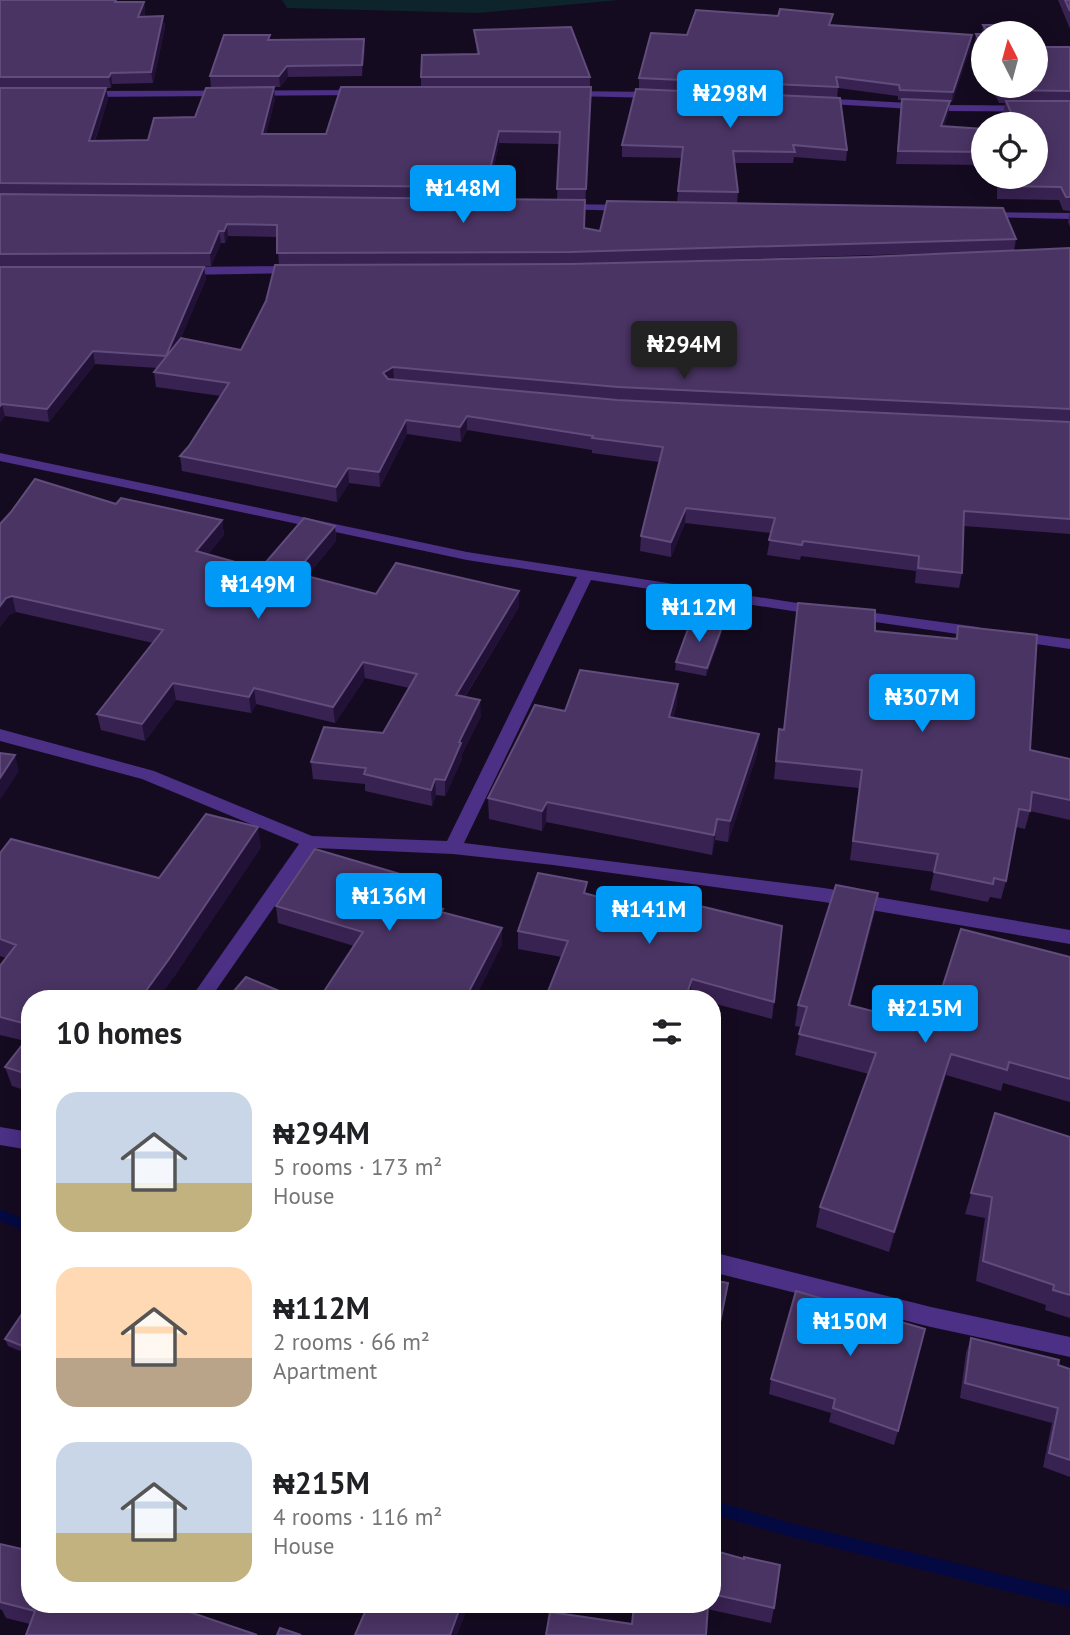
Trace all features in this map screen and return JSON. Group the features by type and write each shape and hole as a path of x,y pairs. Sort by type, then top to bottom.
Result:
{"street":[{"path":"69,94 374,93"},
{"path":"555,93 674,96"},
{"path":"805,101 945,108 1070,109"},
{"path":"545,206 643,208"},
{"path":"969,215 1070,216"},
{"path":"165,271 313,270"},
{"path":"0,457 467,556 585,576 1070,644"},
{"path":"453,848 585,576"},
{"path":"0,735 148,775 310,842 453,848 824,895 1070,937"},
{"path":"206,990 310,842"},
{"path":"0,1136 21,1140"},
{"path":"721,1264 931,1317 1070,1347"}],"shaded area":[{"path":"282,0 619,0 479,13 287,8"}],"building":[{"path":"0,0 144,2 138,17 163,16 151,72 111,73 109,77 0,77"},
{"path":"780,9 833,14 829,25 971,35 971,38 953,92 900,90 899,85 836,77 838,87 639,78 651,33 687,35 696,10 778,16"},
{"path":"571,27 590,77 421,77 422,55 479,54 474,30"},
{"path":"224,35 270,35 268,40 364,39 362,65 287,66 279,76 210,76"},
{"path":"1048,47 1070,47 1070,91 1048,91"},
{"path":"274,87 262,134 326,134 341,87 591,87 586,189 557,189 560,132 499,131 486,187 0,183 0,88 106,88 89,141 148,140 154,118 195,117 206,88"},
{"path":"636,89 840,98 847,150 793,145 795,152 733,151 738,192 678,191 683,147 622,145"},
{"path":"902,99 950,101 941,126 971,128 971,152 898,151"},
{"path":"1006,101 1070,101 1070,197 1066,197 1061,187 1048,187 1048,112 1011,112"},
{"path":"0,194 585,200 584,228 600,231 607,201 1003,208 1016,239 570,252 277,253 277,225 227,224 224,231 219,231 210,253 0,254"},
{"path":"1070,248 1070,409 618,387 393,367 383,373 388,379 617,400 1070,422 1070,519 964,511 962,573 918,568 919,556 803,541 802,545 769,540 775,518 686,508 671,542 641,536 663,447 592,438 593,436 467,416 460,427 406,420 379,472 348,468 336,487 180,456 229,383 154,372 181,338 241,350 266,301 275,265 570,264 866,257"},
{"path":"0,267 204,267 166,356 93,351 47,409 2,404 0,406"},
{"path":"35,479 116,504 121,498 222,520 196,551 260,569 304,518 335,526 295,573 376,594 396,563 519,591 456,695 480,700 459,742 461,743 445,780 435,779 431,790 364,774 366,768 311,762 324,727 383,733 417,674 363,662 333,707 254,688 249,697 173,683 142,724 97,714 163,630 12,596 6,598 0,606 0,524"},
{"path":"798,603 875,610 875,631 957,639 958,626 1037,635 1030,750 1070,759 1070,800 1032,792 1030,811 1019,809 1006,881 994,878 993,884 934,872 938,854 853,841 862,770 776,761 779,729 784,730"},
{"path":"691,621 722,627 707,668 676,662"},
{"path":"580,670 678,684 669,717 759,734 730,821 717,819 714,835 547,802 542,811 488,798 535,705 565,711"},
{"path":"0,753 15,755 0,778"},
{"path":"206,814 258,827 147,990 21,990 21,1023 0,1017 0,966 16,945 0,939 0,853 11,839 159,878"},
{"path":"315,849 403,875 397,888 443,909 441,912 502,928 470,990 325,990 363,932 276,906"},
{"path":"538,873 587,882 584,893 657,913 663,897 782,926 774,1002 692,979 688,990 549,990 568,941 518,931"},
{"path":"836,885 878,893 849,1005 930,1026 961,929 1070,957 1070,1079 1009,1062 1007,1070 951,1054 894,1232 820,1207 876,1053 799,1034 807,1007 798,1005"},
{"path":"246,977 277,990 235,990"},
{"path":"21,1047 21,1072 5,1067"},
{"path":"995,1113 1070,1137 1070,1295 1053,1290 1054,1285 983,1261 992,1197 971,1193"},
{"path":"721,1282 728,1283 721,1317"},
{"path":"796,1291 925,1329 898,1431 833,1408 835,1399 771,1379"},
{"path":"21,1315 21,1345 5,1339"},
{"path":"971,1338 1059,1360 1058,1365 1070,1369 1070,1460 1049,1453 1058,1408 965,1383"},
{"path":"0,1544 21,1549 21,1607 0,1602"},
{"path":"721,1553 780,1565 774,1608 721,1596"},
{"path":"34,1613 192,1613 257,1635 26,1635"},
{"path":"365,1613 458,1613 450,1635 355,1635"},
{"path":"550,1613 632,1624 633,1613 707,1613 706,1635 546,1635"},
{"path":"280,1628 301,1635 277,1635"}],"waterway":[{"path":"0,1215 21,1224"},
{"path":"721,1510 791,1530 1070,1599"}]}
